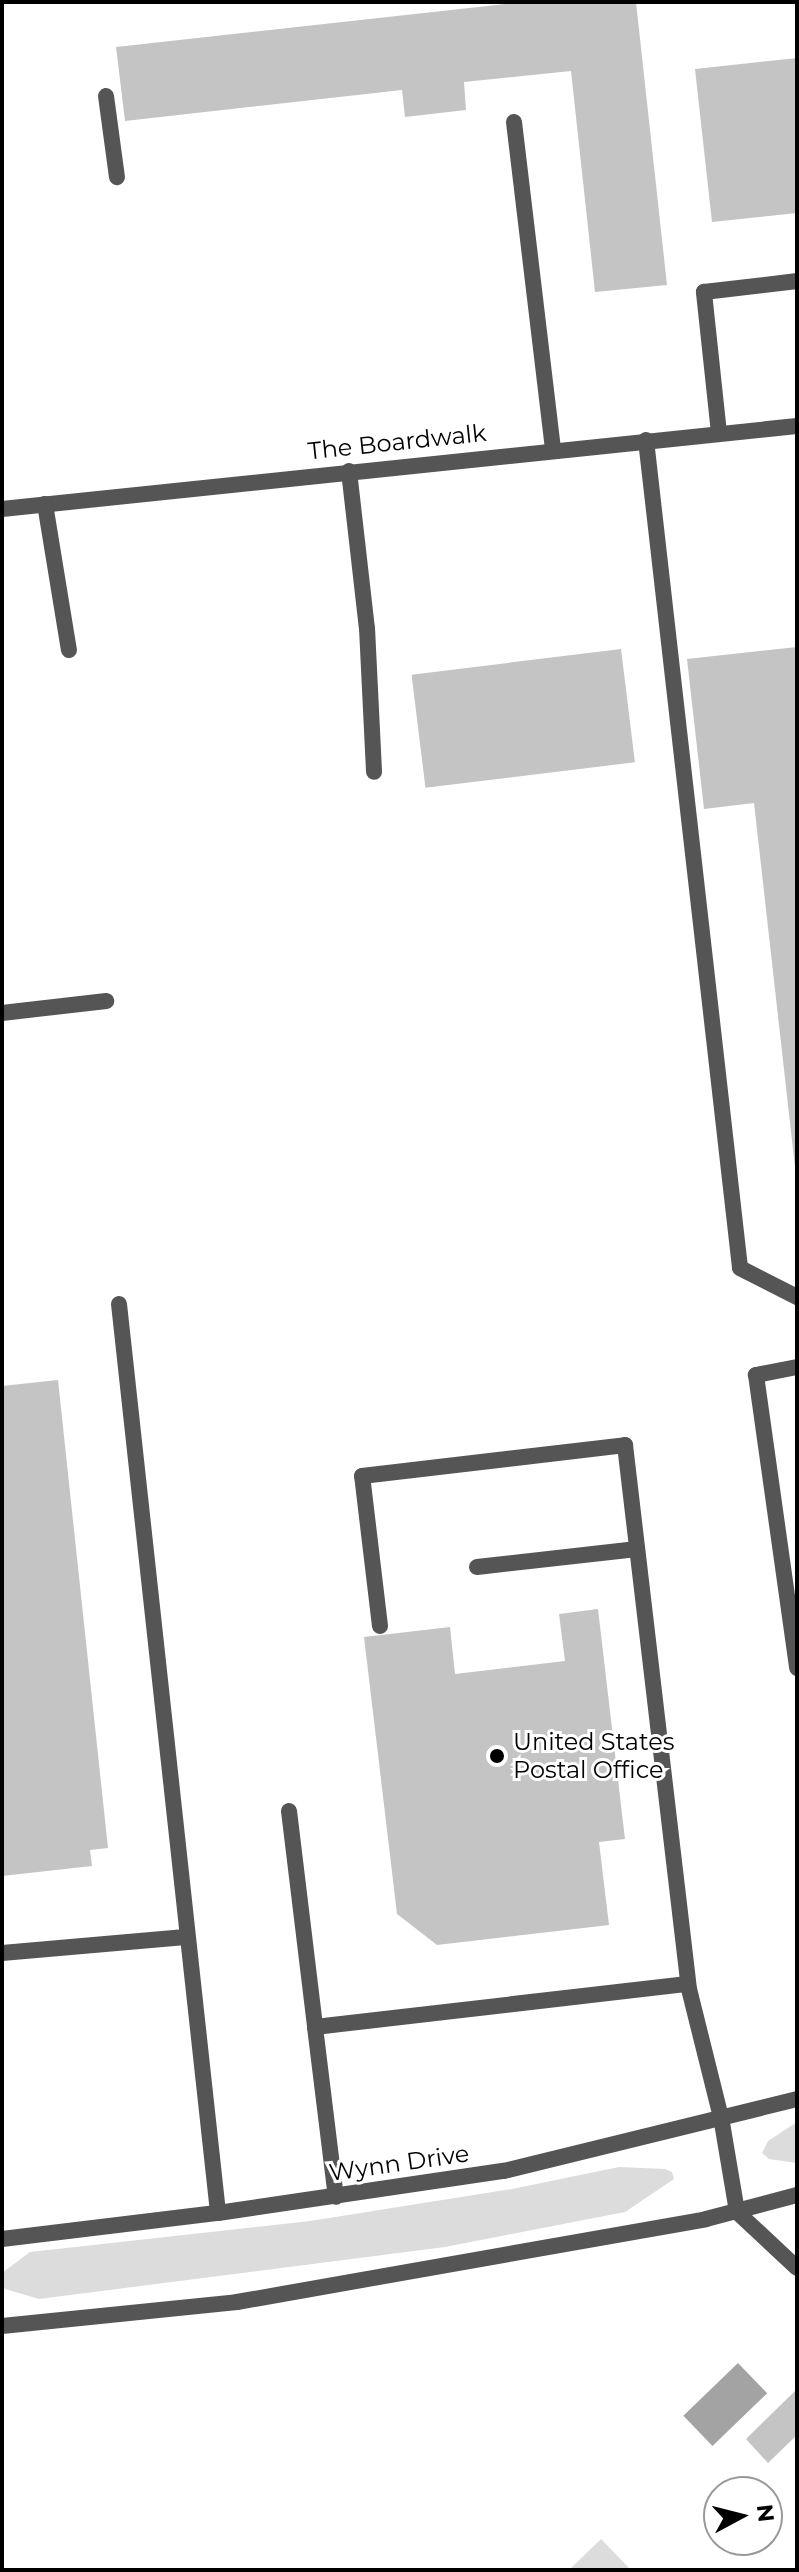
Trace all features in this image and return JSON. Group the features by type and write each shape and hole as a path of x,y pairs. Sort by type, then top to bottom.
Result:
{"street":[{"path":"106,96 117,177"},
{"path":"514,122 553,450"},
{"path":"719,433 704,292 797,281"},
{"name":"The Boardwalk","path":"2,509 797,426"},
{"path":"646,440 740,1268 797,1297"},
{"path":"349,471 367,628 374,772"},
{"path":"45,504 69,650"},
{"path":"2,1013 106,1001"},
{"path":"119,1304 185,1937 218,2213"},
{"path":"797,1367 756,1375 797,1668"},
{"path":"380,1626 362,1476 625,1445 688,1984 721,2117 737,2212 797,2268"},
{"path":"477,1567 637,1549"},
{"path":"289,1811 336,2197"},
{"path":"2,1953 185,1937"},
{"path":"315,2027 688,1984"},
{"name":"Wynn Drive","path":"2,2239 218,2213 504,2171 797,2099"},
{"path":"2,2326 237,2302 737,2212 797,2195"}],"shaded area":[{"path":"797,2122 797,2163 769,2159 762,2153 768,2141"},
{"path":"619,2167 665,2169 672,2172 674,2179 625,2212 445,2247 39,2299 2,2288 2,2273 30,2252 310,2221 512,2189"},
{"path":"738,2363 767,2393 713,2446 683,2416"},
{"path":"601,2539 631,2570 569,2570"}],"building":[{"path":"523,2 636,2 667,285 595,292 571,71 464,82 466,110 405,117 402,90 125,121 116,47"},
{"path":"797,58 797,213 712,222 695,69"},
{"path":"797,647 795,1167 754,803 704,809 687,659"},
{"path":"621,649 635,762 425,788 412,675"},
{"path":"58,1380 108,1848 90,1850 92,1866 2,1876 2,1386"},
{"name":"United States Postal Office","path":"598,1609 625,1839 599,1842 609,1925 437,1945 397,1914 364,1637 450,1627 455,1674 565,1661 559,1614"},
{"path":"797,2389 797,2435 768,2463 746,2439"}],"place":[{"name":"United States Postal Office","path":"497,1756"}]}
